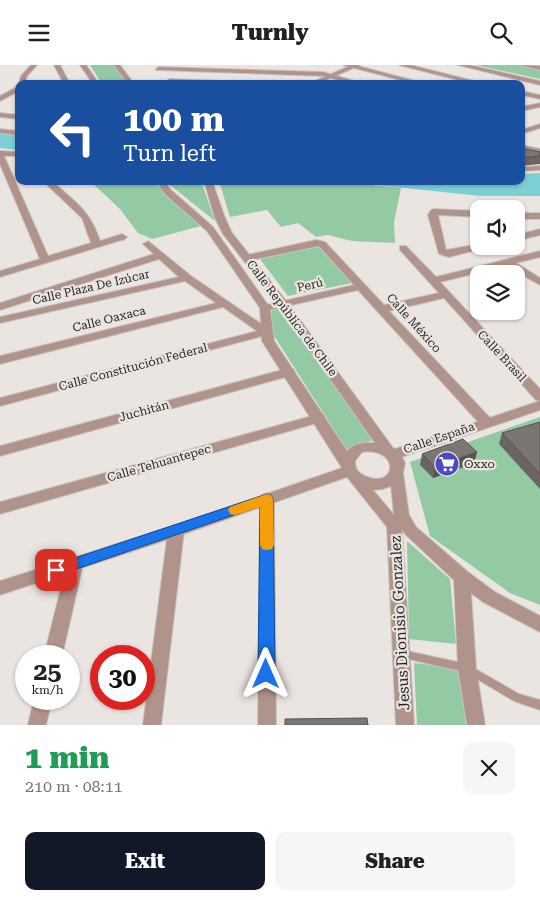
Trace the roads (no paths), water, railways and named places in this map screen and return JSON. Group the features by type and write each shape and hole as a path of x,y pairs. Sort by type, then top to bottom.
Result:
{"street":[{"path":"23,80 24,75 34,65"},
{"path":"58,65 65,80"},
{"path":"84,65 93,80"},
{"path":"117,65 128,80"},
{"path":"402,65 466,80"},
{"path":"461,65 540,83"},
{"path":"526,65 540,68"},
{"path":"331,80 356,66 409,80"},
{"path":"156,67 337,77 348,80"},
{"path":"156,67 168,80"},
{"path":"326,80 337,77"},
{"path":"525,91 540,87"},
{"path":"1,99 15,90"},
{"path":"525,93 540,97"},
{"path":"1,99 15,100"},
{"path":"525,108 540,105"},
{"path":"0,115 15,117"},
{"path":"525,131 540,126"},
{"path":"0,131 15,133"},
{"path":"525,148 540,151"},
{"path":"15,154 0,154 46,260"},
{"path":"525,169 540,168"},
{"path":"51,185 86,217 96,245"},
{"name":"Calle República de Chile","path":"163,185 168,192 210,229 266,308 266,332 274,351 350,470"},
{"name":"Calle República de Chile","path":"210,185 224,228 283,304 390,453"},
{"path":"470,213 441,211 434,212 433,215 442,252 448,254 470,249"},
{"path":"525,216 540,216"},
{"path":"525,236 540,232"},
{"path":"0,275 122,237"},
{"name":"Calle México","path":"247,258 321,243 486,422"},
{"path":"148,244 187,278 266,332"},
{"name":"Calle Brasil","path":"403,248 540,397"},
{"path":"433,281 540,254"},
{"path":"0,307 160,255"},
{"path":"507,262 540,282"},
{"name":"Calle Plaza De Izúcar","path":"0,321 187,278"},
{"name":"Perú","path":"266,308 361,286"},
{"path":"382,309 445,295"},
{"name":"Calle Oaxaca","path":"0,360 224,304"},
{"name":"Calle Constitución Federal","path":"0,402 266,332"},
{"name":"Juchitán","path":"0,451 289,372"},
{"name":"Calle España","path":"390,453 540,405"},
{"name":"Calle Tehuantepec","path":"1,506 319,419"},
{"path":"397,475 381,484 366,483 350,470 348,458 357,449 372,447 390,453 399,465 397,475 402,516 400,525 489,597 540,625"},
{"path":"0,588 176,531 350,470"},
{"name":"Jesus Dionisio Gonzalez","path":"350,470 400,525 401,654 405,725"},
{"path":"266,725 267,499"},
{"path":"152,725 176,531"},
{"path":"56,645 74,564"},
{"path":"462,577 467,668 476,725"},
{"path":"37,725 40,710"}],"lane":[{"path":"401,654 467,668 517,698 540,705"}],"water":[{"path":"0,132 15,133 15,150 0,148"},
{"path":"540,173 540,196 480,196 376,185 525,185 525,174"}],"place":[{"name":"Oxxo","path":"447,464"}]}
